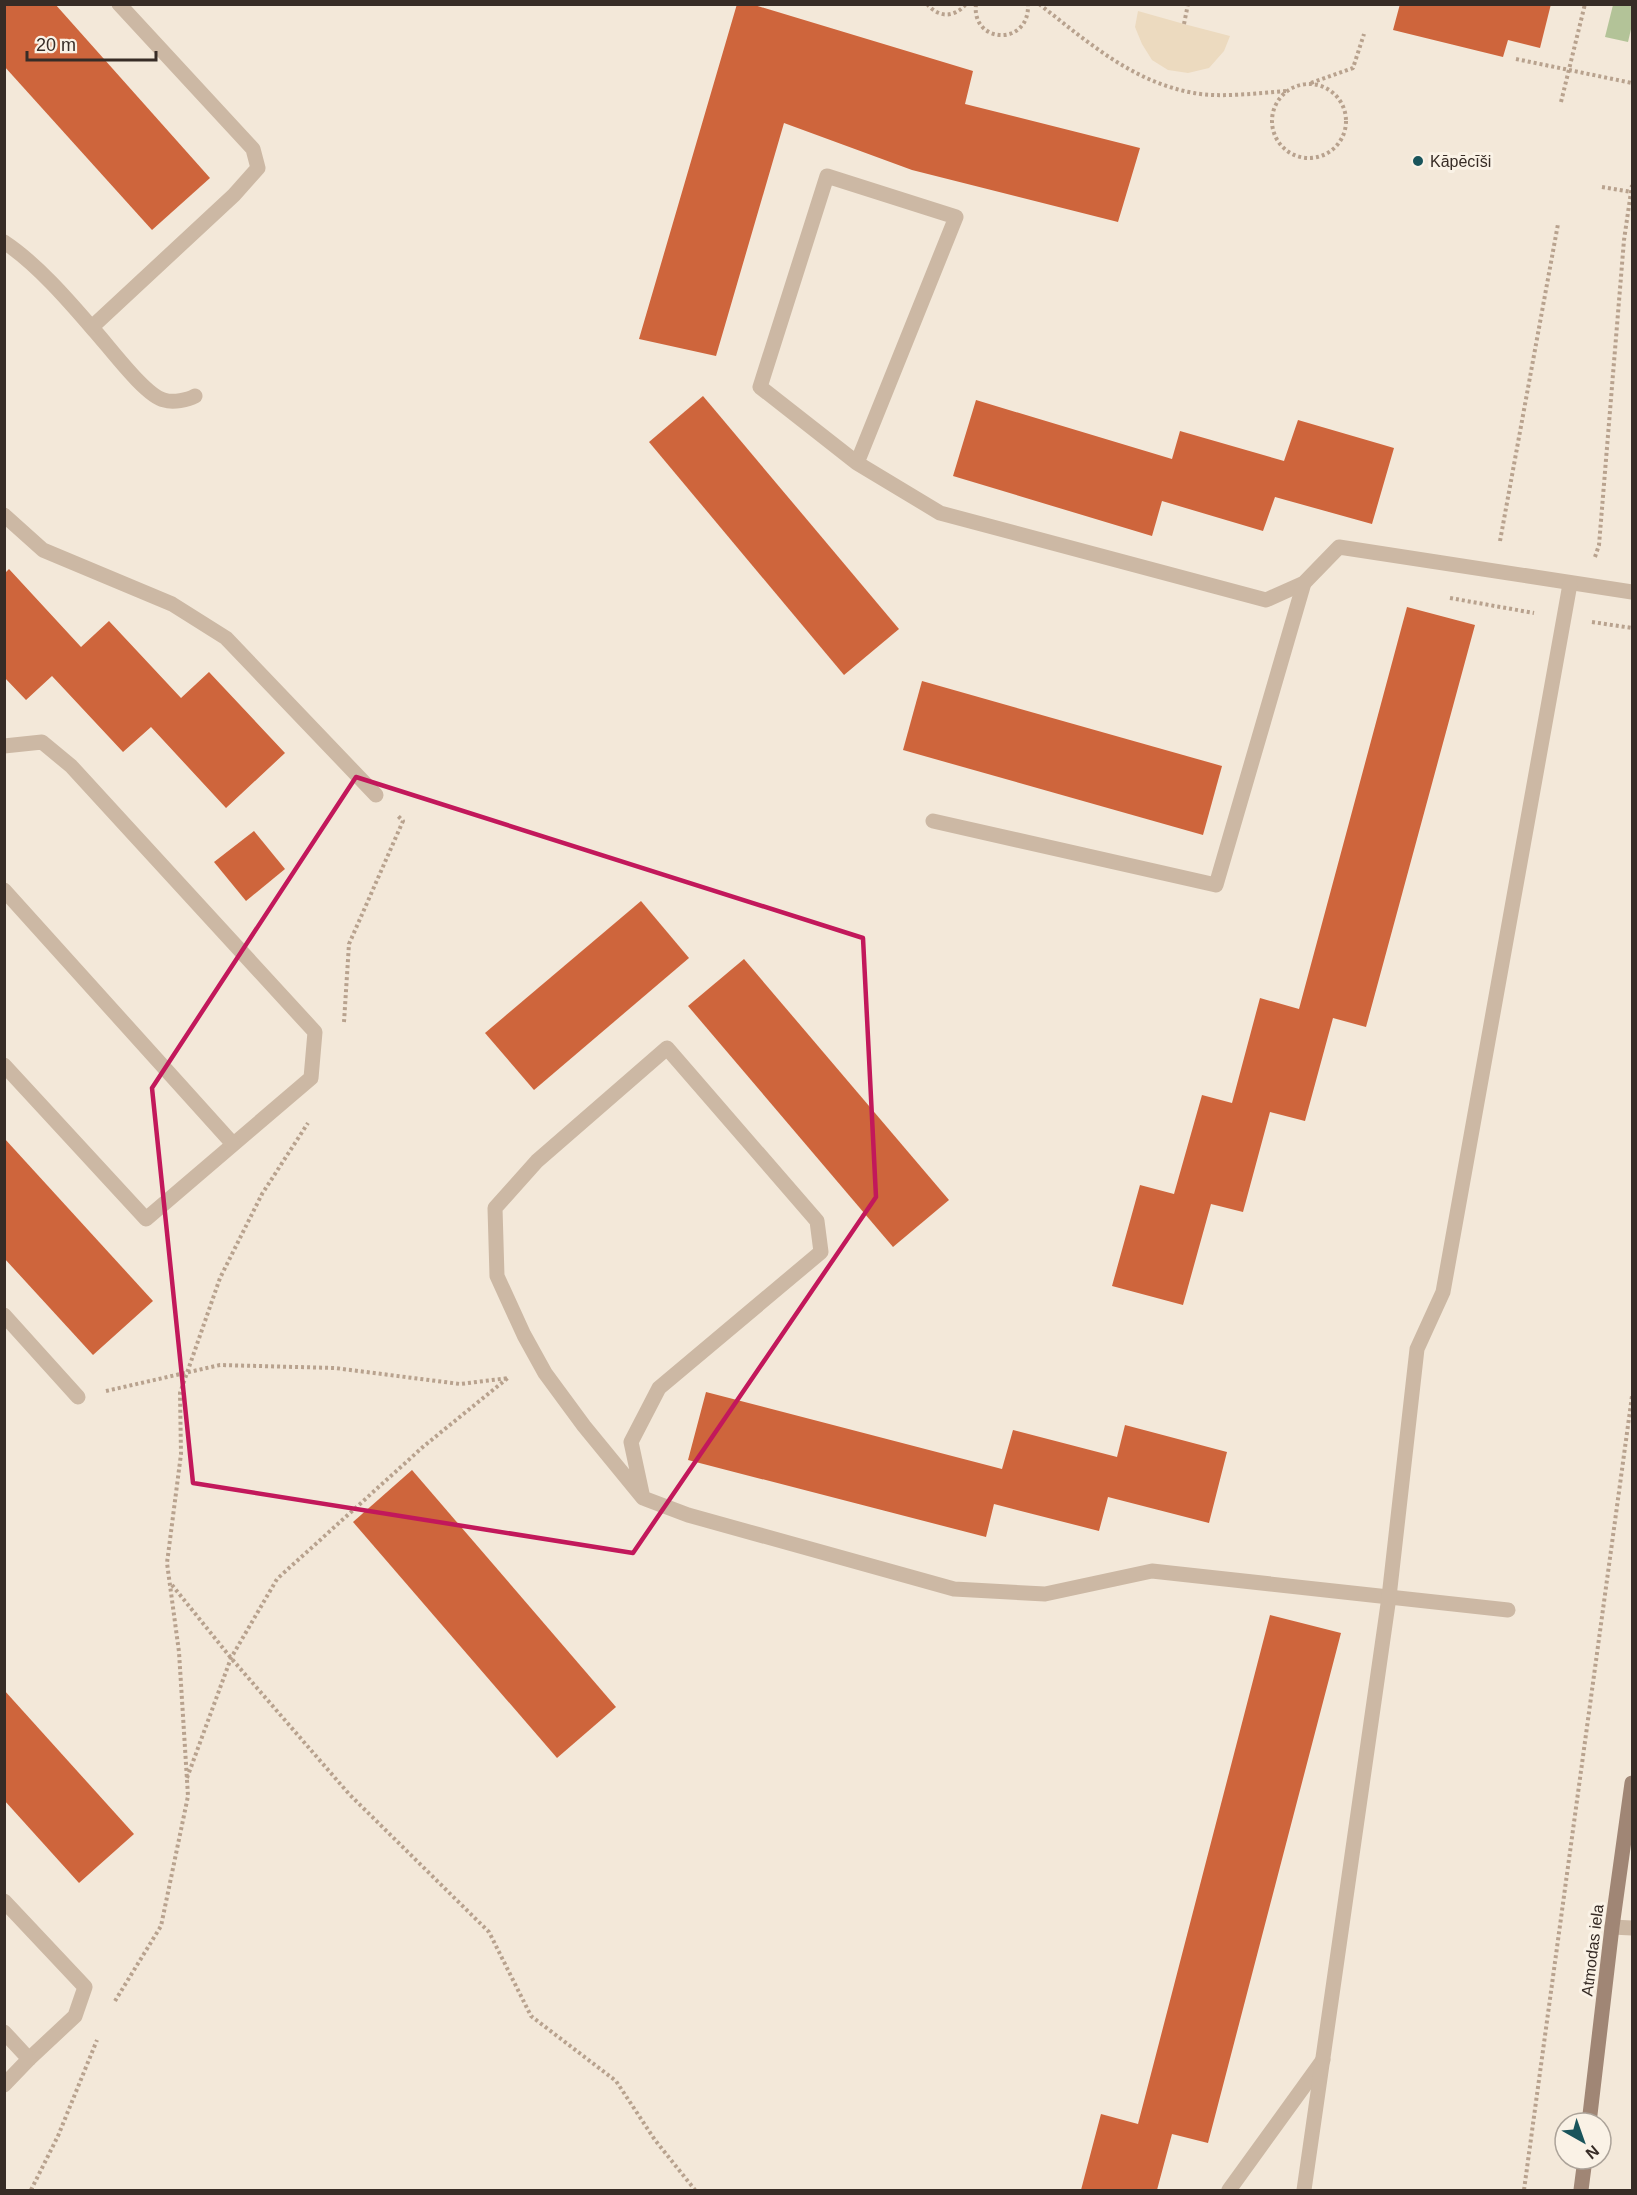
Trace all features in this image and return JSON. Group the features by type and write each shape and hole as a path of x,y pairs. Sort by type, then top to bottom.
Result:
{"main road":[{"name":"Atmodas iela","path":"1590,2111 1632,1783"},
{"path":"1581,2190 1583,2171"}],"street":[{"path":"92,327 234,195 258,168 253,149 119,4"},
{"path":"857,463 956,217 827,176 760,387 857,463 940,513 1266,600 1304,583 1339,548 1632,592"},
{"path":"4,242 21,253 92,327 139,383 163,400 189,400 195,396"},
{"path":"4,515 43,550 172,604 226,639 376,795"},
{"path":"933,820 1215,885 1304,583"},
{"path":"1304,2190 1389,1597 1417,1349 1443,1292 1577,585"},
{"path":"4,746 42,742 71,766 315,1032 311,1078 146,1219 4,1065"},
{"path":"4,890 233,1144"},
{"path":"643,1498 630,1442 659,1388 821,1252 818,1221 667,1048 537,1161 495,1208 497,1276 524,1335 545,1373 584,1426 643,1498 688,1515 954,1589 1045,1594 1152,1571 1508,1610"},
{"path":"4,1315 78,1397"},
{"path":"4,1901 85,1987 75,2016 4,2085"},
{"path":"1612,1927 1632,1928"},
{"path":"4,2032 29,2059"},
{"path":"1229,2190 1324,2058"}],"path":[{"path":"927,4 938,14 945,15 960,11 966,4"},
{"path":"976,4 975,12 983,28 1000,36 1017,31 1024,24 1028,16 1028,4"},
{"path":"1039,4 1115,62 1156,84 1196,94 1286,91"},
{"path":"1184,24 1188,4"},
{"path":"1561,102 1585,4"},
{"path":"1309,83 1331,90 1340,99 1345,110 1346,121 1339,144 1330,152 1306,159 1283,148 1275,138 1271,126 1272,113 1277,101 1286,91 1297,85 1353,68 1364,34"},
{"path":"1516,59 1632,83"},
{"path":"1577,585 1599,544 1624,240 1632,185"},
{"path":"1602,187 1632,192"},
{"path":"1491,605 1495,570 1558,224"},
{"path":"344,1025 349,944 403,821 376,795"},
{"path":"114,2002 161,1926 188,1796 179,1652 167,1563 181,1455 180,1393 220,1278 262,1194 312,1118"},
{"path":"78,1397 220,1365 335,1368 460,1384 509,1377 424,1446 277,1579 231,1658 186,1780"},
{"path":"1524,2190 1632,1396"},
{"path":"170,1583 231,1658 349,1794 489,1932 531,2016 616,2081 655,2140 695,2190"},
{"path":"31,2190 58,2136 100,2032"}],"highlighted area":[{"path":"356,777 863,938 876,1197 633,1553 193,1483 152,1088"}],"green space":[{"path":"1613,5 1632,5 1632,25 1628,42 1605,37"}],"shaded area":[{"path":"1138,11 1230,36 1224,51 1209,68 1188,73 1168,70 1152,60 1142,44 1135,27"}],"building":[{"path":"4,4 55,4 210,178 152,230 4,66"},
{"path":"737,4 751,4 973,71 965,104 1140,148 1118,222 912,170 784,123 716,356 639,339"},
{"path":"1400,4 1551,4 1540,48 1508,40 1503,57 1393,30"},
{"path":"703,396 899,629 844,675 649,442"},
{"path":"976,400 1172,459 1180,431 1284,461 1298,420 1394,448 1372,524 1275,497 1263,531 1162,501 1152,536 953,476"},
{"path":"9,569 81,647 109,621 181,698 209,672 285,753 226,808 151,727 123,752 52,676 26,700 4,677 4,574"},
{"path":"1407,607 1475,625 1366,1027 1333,1018 1305,1121 1270,1112 1243,1212 1211,1204 1183,1305 1112,1286 1140,1185 1174,1194 1202,1095 1232,1103 1260,998 1299,1009"},
{"path":"922,681 1222,766 1203,835 903,750"},
{"path":"254,831 285,869 246,901 214,862"},
{"path":"641,901 689,958 534,1090 485,1033"},
{"path":"744,959 949,1200 893,1247 688,1006"},
{"path":"4,1138 153,1301 93,1355 4,1258"},
{"path":"706,1392 1002,1469 1013,1430 1117,1457 1125,1425 1227,1452 1209,1523 1108,1497 1099,1531 994,1504 986,1537 688,1460"},
{"path":"412,1470 616,1707 557,1758 353,1522"},
{"path":"1270,1615 1341,1633 1208,2143 1172,2134 1157,2190 1081,2190 1101,2114 1138,2124"},
{"path":"4,1690 134,1834 79,1883 4,1800"}],"place":[{"name":"Kāpēcīši","path":"1418,161"}]}
